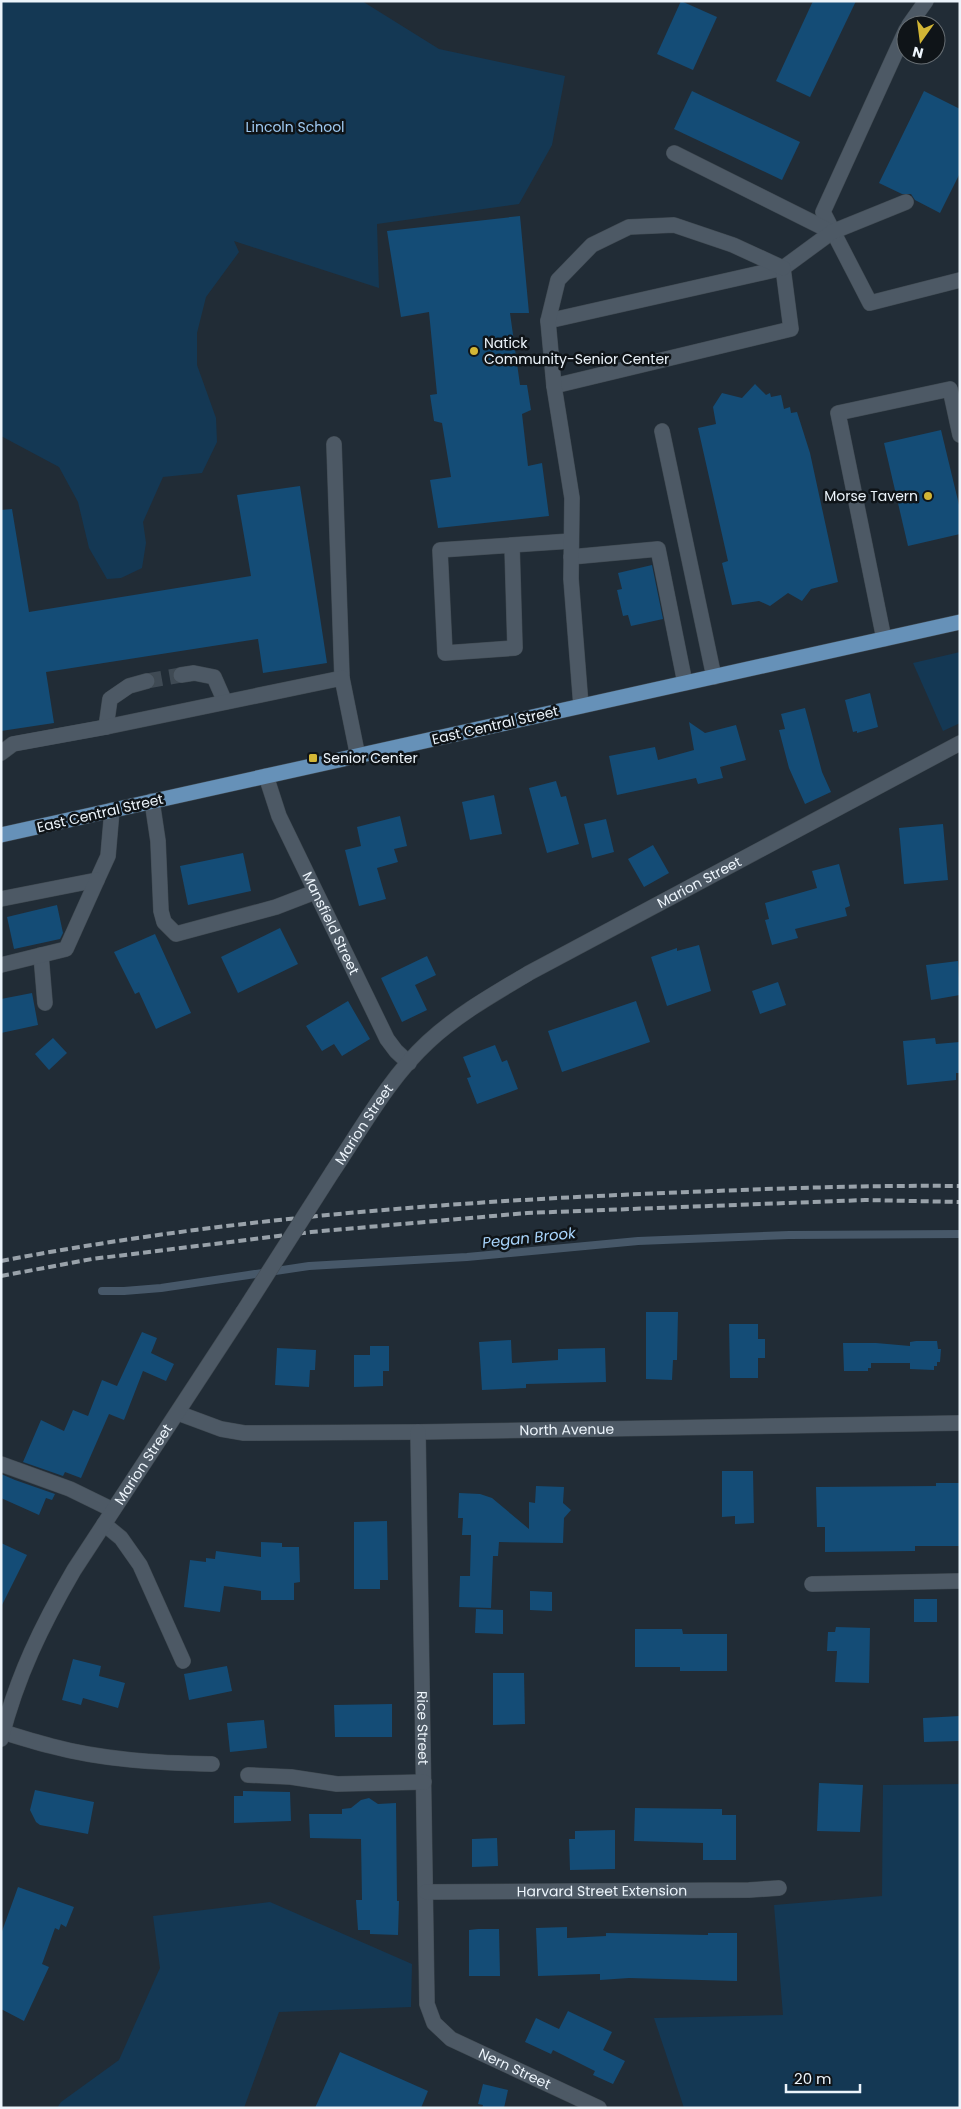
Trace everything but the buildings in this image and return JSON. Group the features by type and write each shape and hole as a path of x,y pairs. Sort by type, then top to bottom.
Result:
{"main road":[{"name":"East Central Street","path":"1,835 960,622"}],"street":[{"path":"916,15 926,1"},
{"path":"896,52 823,212 870,303 960,280"},
{"path":"674,153 832,232"},
{"path":"548,321 783,268 832,232 906,202"},
{"path":"581,706 574,639 571,557 572,498 554,386 548,321 558,280 592,245 629,227 674,225 733,245 783,268"},
{"path":"554,386 791,329 783,268"},
{"path":"884,639 838,413 950,389 960,435"},
{"path":"662,431 714,677"},
{"path":"334,444 342,678 358,756"},
{"path":"512,545 515,648 445,653 440,550 512,545 571,541"},
{"path":"571,557 658,549 685,683"},
{"path":"181,675 194,673 214,677 225,702"},
{"path":"1,753 13,744 106,727 342,678"},
{"path":"106,727 110,698 129,686 146,682"},
{"name":"Marion Street","path":"2,1735 16,1687 32,1646 51,1608 333,1171 378,1104 409,1063 427,1043 448,1025 513,982 958,748"},
{"name":"Mansfield Street","path":"266,776 279,816 387,1038 396,1051 409,1063"},
{"path":"152,801 158,841 161,911 164,922 176,934 276,907 315,892"},
{"path":"1,965 66,950 108,856 112,810"},
{"path":"1,899 98,880"},
{"path":"41,956 45,1003"},
{"name":"North Avenue","path":"178,1413 221,1429 244,1433 960,1423"},
{"name":"Rice Street","path":"418,1432 427,2004 434,2023"},
{"path":"1,1464 70,1489 113,1510"},
{"path":"104,1524 126,1544 140,1565 183,1662"},
{"path":"812,1584 960,1581"},
{"path":"2,1735 91,1755 163,1763 212,1764"},
{"path":"248,1775 291,1777 337,1784 424,1782"},
{"name":"Harvard Street Extension","path":"426,1892 749,1890 779,1888"},
{"name":"Nern Street","path":"434,2023 451,2038 599,2108"}],"green space":[{"name":"Lincoln School","path":"1,1 362,1 439,49 565,76 552,145 519,204 377,224 379,288 234,241 239,252 206,297 197,333 197,365 216,418 217,442 202,473 163,477 143,522 146,543 142,568 121,578 107,579 89,548 78,502 59,467 1,436"},
{"path":"960,652 960,723 943,731 913,663"},
{"path":"960,1784 960,2108 684,2108 654,2018 783,2015 774,1905 882,1896 883,1785"},
{"path":"270,1902 412,1964 411,2007 279,2012 244,2108 57,2108 61,2102 119,2060 160,1968 153,1916"}],"waterway":[{"name":"Pegan Brook","path":"102,1291 161,1288 309,1266 467,1257 638,1241 789,1235 960,1234"}],"tunnel":[{"path":"147,681 181,675"}],"railway":[{"path":"1,1261 83,1246 249,1223 415,1207 702,1192 849,1187 960,1186"},
{"path":"1,1276 92,1259 311,1232 527,1213 865,1200 960,1202"}],"place":[{"name":"Natick Community-Senior Center","path":"474,351"},
{"name":"Morse Tavern","path":"928,496"},
{"name":"Senior Center","path":"313,758"}]}
